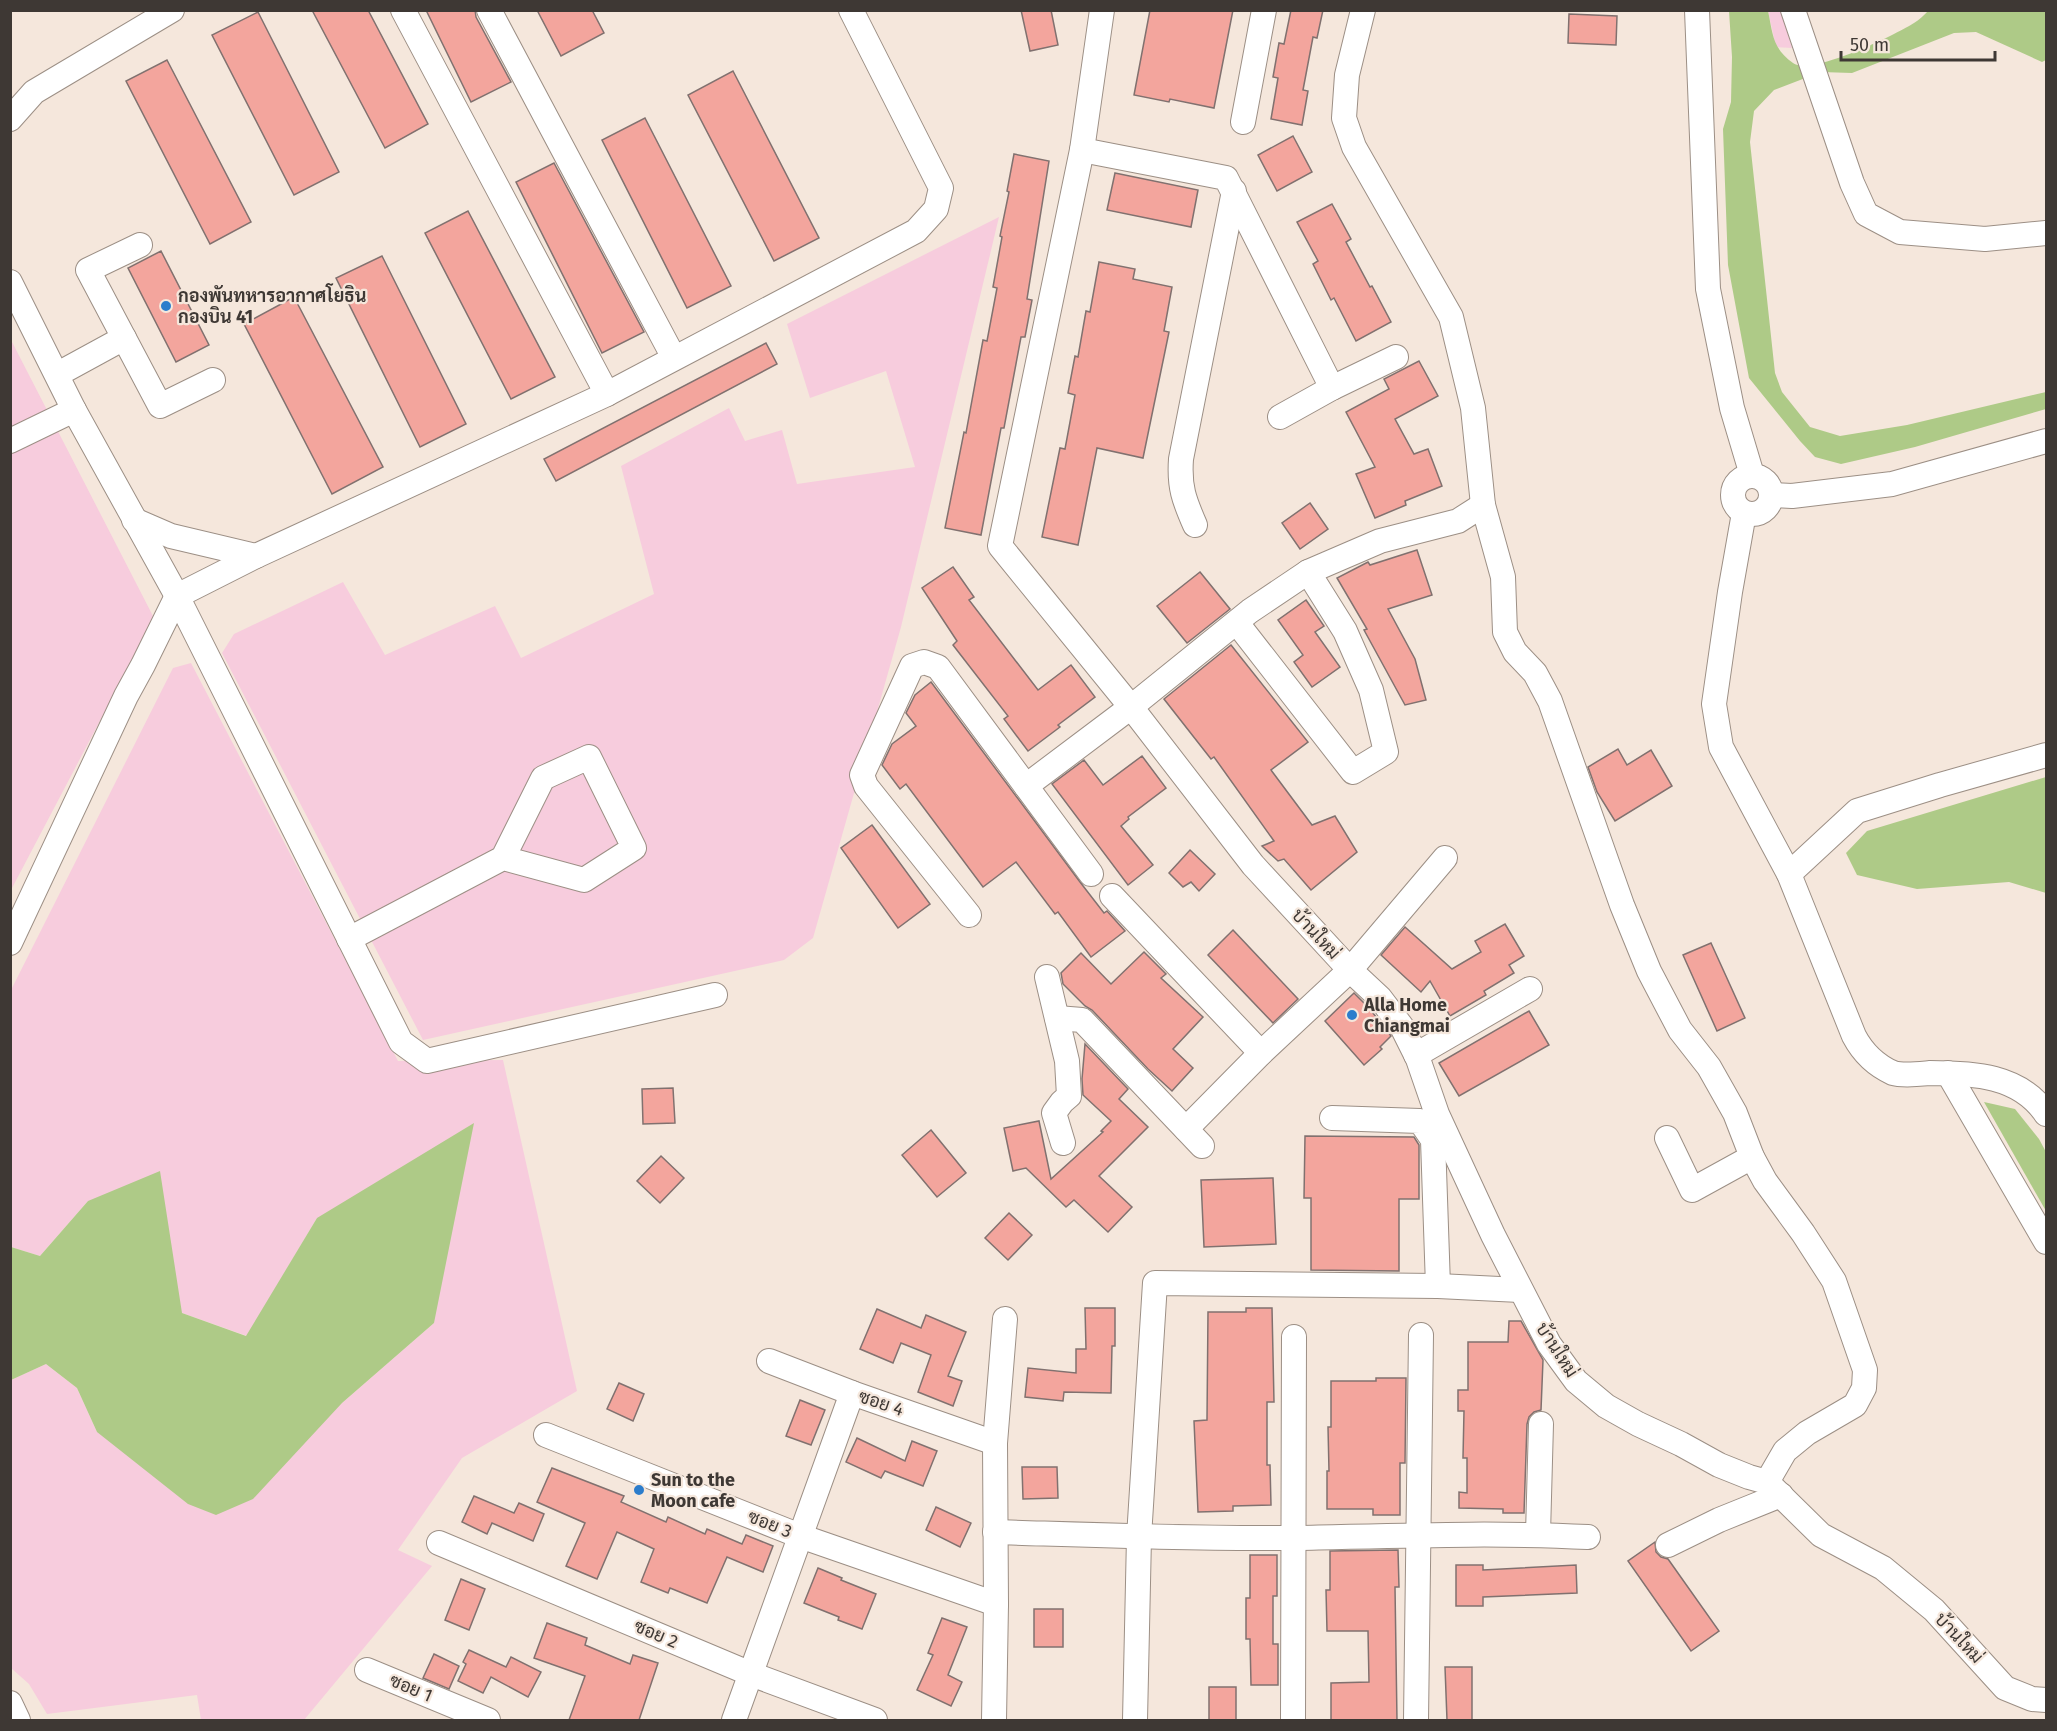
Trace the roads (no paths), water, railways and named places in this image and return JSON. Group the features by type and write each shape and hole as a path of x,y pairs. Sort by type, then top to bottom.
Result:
{"street":[{"path":"10,118 34,93 172,10"},
{"path":"403,10 607,394"},
{"path":"489,10 674,358"},
{"path":"10,944 126,696 177,596 256,556 607,394 916,231 936,209 941,188 851,10"},
{"path":"1091,10 1098,43"},
{"path":"1102,10 1082,150 1226,178 1332,388"},
{"path":"1243,122 1264,10"},
{"path":"1363,10 1347,75 1344,118 1359,155 1451,317 1473,408 1483,505 1503,578 1505,632 1515,652 1535,673 1550,702 1622,905 1649,971 1680,1030 1709,1067 1730,1104 1752,1157 1766,1181 1834,1281 1865,1370 1864,1388 1855,1405 1807,1433 1785,1451 1774,1489 1668,1545"},
{"path":"1697,10 1708,289 1732,408 1752,475"},
{"path":"1794,10 1852,183 1866,214 1900,232 1985,239 2046,233"},
{"name":"บ้านใหม่","path":"1082,150 1000,546 1131,707 1253,865 1350,970 1380,998 1402,1027 1416,1055 1442,1124 1520,1290 1549,1344 1576,1381 1606,1406 1638,1424 1682,1444 1719,1465 1774,1489 1821,1535 1883,1568 1934,1610 2005,1688 2032,1699 2046,1700"},
{"path":"1196,525 1182,495 1179,478 1181,459 1234,191"},
{"path":"140,245 88,270 160,406 213,380"},
{"path":"10,282 74,410 177,596 401,1042 427,1060 714,996"},
{"path":"58,374 124,338"},
{"path":"1280,417 1332,388 1396,357"},
{"path":"10,441 74,410"},
{"path":"1772,495 1792,496 1892,484 2046,441"},
{"path":"1752,475 1760,476 1766,481 1772,495 1766,509 1760,513 1744,513 1734,502 1734,487 1744,476 1752,475"},
{"path":"1026,786 1131,707 1251,611 1308,572 1380,541 1458,521 1483,505"},
{"path":"1744,513 1714,704 1721,747 1789,874 1854,1036 1862,1050 1873,1062 1895,1074 1948,1073 2010,1083 2024,1091 2046,1114"},
{"path":"134,520 171,536 256,556"},
{"path":"1237,623 1353,772 1386,752 1371,690 1345,632 1308,572"},
{"path":"969,915 866,786 862,775 912,666 924,662 938,667 1091,874"},
{"path":"1789,874 1857,811 2046,755"},
{"path":"349,939 503,858 543,778 589,757 634,848 584,880 503,858"},
{"path":"1057,1018 1082,1020 1194,1138 1261,1053 1350,970 1444,858"},
{"path":"1112,896 1261,1053"},
{"path":"1047,977 1067,1061 1070,1096 1054,1113 1064,1143"},
{"path":"1416,1055 1530,989"},
{"path":"1948,1073 2046,1242"},
{"path":"1332,1118 1420,1121 1433,1140 1438,1286"},
{"path":"1667,1138 1692,1190 1752,1157"},
{"path":"1135,1720 1138,1537 1155,1282 1438,1286 1520,1290"},
{"path":"994,1720 995,1443 1005,1319"},
{"path":"1416,1720 1421,1335"},
{"path":"1293,1720 1294,1337"},
{"name":"ซอย 4","path":"769,1361 995,1443"},
{"path":"734,1720 852,1393"},
{"path":"1538,1534 1540,1424"},
{"name":"ซอย 3","path":"546,1435 800,1536 996,1604"},
{"path":"995,1533 1138,1537 1294,1538 1538,1534 1588,1537"},
{"name":"ซอย 2","path":"439,1543 751,1674 874,1720"},
{"name":"ซอย 1","path":"367,1670 488,1720"},
{"path":"10,1702 18,1720"}],"place":[{"name":"กองพันทหารอากาศโยธิน กองบิน 41","path":"166,306"},
{"name":"Alla Home Chiangmai","path":"1352,1015"},
{"name":"Sun to the Moon cafe","path":"639,1490"}]}
